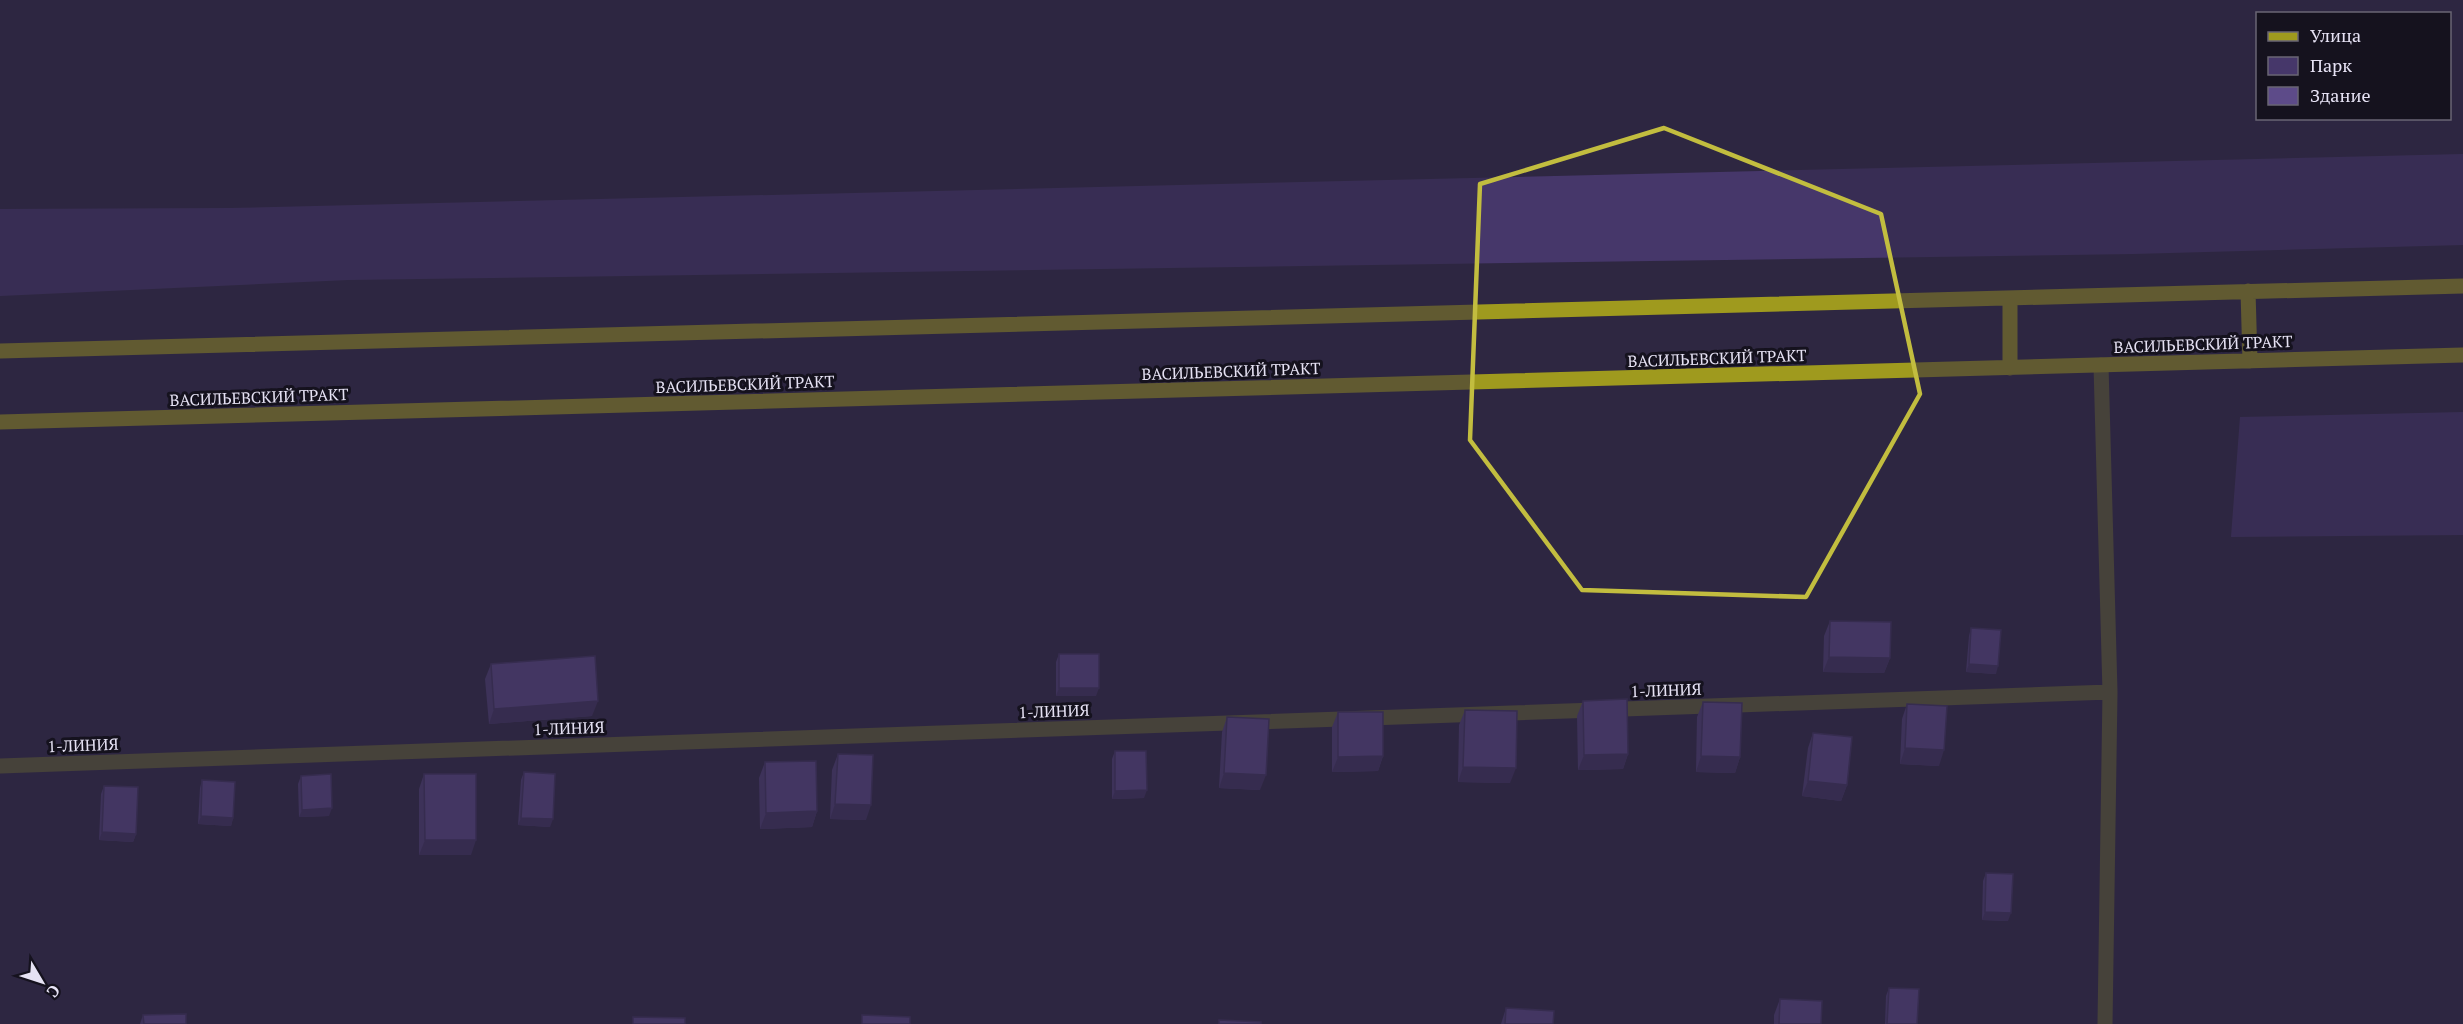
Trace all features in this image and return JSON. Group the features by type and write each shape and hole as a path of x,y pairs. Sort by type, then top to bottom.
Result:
{"main road":[{"path":"0,351 2463,286"},
{"path":"2248,291 2250,361"},
{"path":"2010,298 2010,368"},
{"name":"ВАСИЛЬЕВСКИЙ ТРАКТ","path":"0,422 2463,355"}],"street":[{"path":"2101,365 2110,692 2105,1024"},
{"name":"1-ЛИНИЯ","path":"0,766 2110,692"}],"highlighted area":[{"path":"1664,128 1881,214 1920,394 1806,597 1582,590 1470,440 1480,184"}],"green space":[{"path":"2463,154 2463,245 2133,254 348,280 0,296 0,209 231,208"},
{"path":"2463,412 2463,535 2231,537 2240,417"}],"building":[{"path":"1830,621 1891,622 1890,658 1829,657"},
{"path":"1971,628 2001,630 1998,666 1969,664"},
{"path":"1059,654 1099,654 1099,688 1059,688"},
{"path":"595,656 598,701 494,709 491,664"},
{"path":"1627,699 1628,754 1584,755 1583,701"},
{"path":"1703,702 1742,703 1740,757 1701,756"},
{"path":"1907,704 1947,706 1944,750 1905,748"},
{"path":"1465,710 1517,711 1516,768 1463,767"},
{"path":"1338,712 1383,712 1383,756 1338,757"},
{"path":"1227,717 1269,719 1266,775 1224,773"},
{"path":"1813,733 1852,737 1847,785 1808,781"},
{"path":"1115,751 1146,751 1147,790 1115,791"},
{"path":"838,754 873,755 871,805 835,804"},
{"path":"816,761 817,811 766,813 765,762"},
{"path":"524,772 555,774 553,819 521,818"},
{"path":"331,774 332,808 302,810 301,776"},
{"path":"424,774 476,774 476,840 425,840"},
{"path":"202,780 235,782 233,818 201,816"},
{"path":"104,786 138,787 136,834 102,832"},
{"path":"1986,873 2013,874 2011,913 1985,912"},
{"path":"1889,988 1919,989 1917,1024 1887,1024"},
{"path":"1780,999 1822,1001 1821,1024 1779,1024"},
{"path":"1506,1008 1554,1011 1553,1024 1505,1024"},
{"path":"186,1014 186,1024 144,1024 143,1015"},
{"path":"862,1015 910,1017 910,1024 862,1024"},
{"path":"633,1017 685,1018 685,1024 633,1024"},
{"path":"1219,1020 1261,1022 1261,1024 1219,1024"}]}
